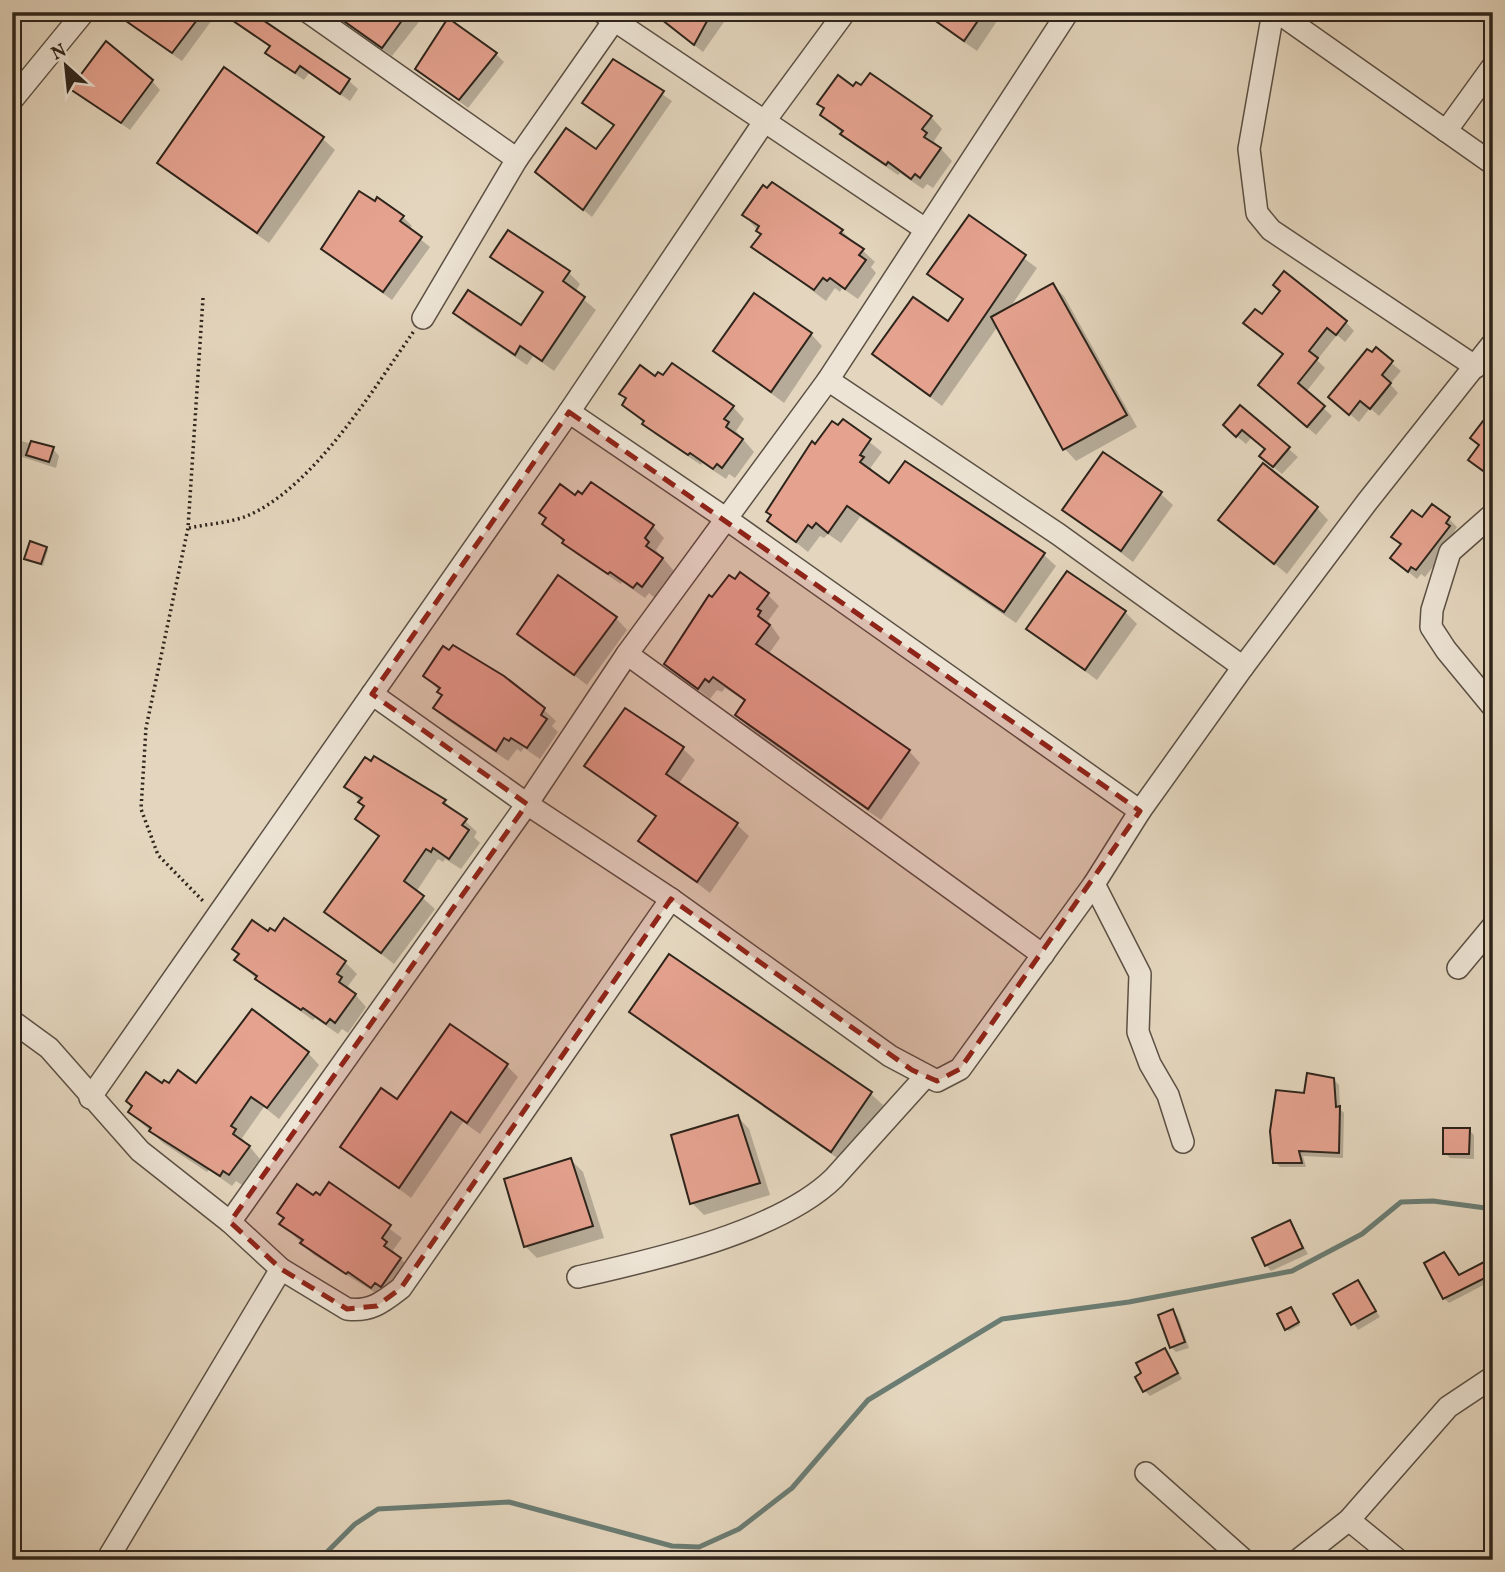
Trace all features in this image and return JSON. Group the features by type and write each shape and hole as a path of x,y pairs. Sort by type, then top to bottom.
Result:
{"street":[{"path":"12,100 84,12"},
{"path":"308,12 517,159"},
{"path":"90,1098 569,412 764,122 845,12"},
{"path":"230,1222 527,803 627,654 828,380 1068,12"},
{"path":"1476,367 1270,230 1257,213 1249,149 1275,12 1493,164"},
{"path":"423,318 517,159 612,15 764,122 925,229"},
{"path":"1446,131 1493,66"},
{"path":"372,694 527,803 671,899 890,1056 925,1077 937,1081 960,1069 1094,884 1140,811 1243,667 1367,502 1493,343"},
{"path":"828,380 1058,534 1243,667"},
{"path":"569,412 725,518 1140,811"},
{"path":"1493,514 1450,552 1432,610 1431,627 1446,650 1493,706"},
{"path":"627,654 1043,955"},
{"path":"1094,884 1140,974 1138,1032 1150,1064 1168,1096 1182,1142"},
{"path":"12,1021 49,1048 90,1098 140,1151 230,1222 281,1269 347,1309 359,1310 377,1306 401,1288 671,899"},
{"path":"1458,968 1493,926"},
{"path":"578,1277 662,1258 784,1213 827,1185 925,1077"},
{"path":"107,1560 281,1269"},
{"path":"1298,1560 1349,1520 1448,1407 1493,1377"},
{"path":"1146,1473 1244,1560"},
{"path":"1349,1520 1398,1560"}],"path":[{"path":"203,298 188,528 146,728 141,809 158,855 218,916"},
{"path":"188,528 245,516 287,490 319,458 423,318"}],"highlighted area":[{"path":"569,412 1140,811 960,1069 937,1081 912,1070 671,899 401,1288 377,1306 347,1309 281,1269 230,1222 527,804 372,694"}],"building":[{"path":"113,12 203,12 172,53"},
{"path":"220,12 251,12 350,79 340,94 300,66 295,73 265,53 270,46"},
{"path":"331,12 408,12 382,48"},
{"path":"652,12 712,12 694,45"},
{"path":"923,12 984,12 964,41"},
{"path":"448,18 497,53 459,100 415,69"},
{"path":"106,41 153,80 121,123 70,89"},
{"path":"613,59 664,91 583,210 535,172 566,128 596,149 614,125 582,103"},
{"path":"224,67 324,137 257,233 157,163"},
{"path":"870,73 932,116 922,129 927,133 924,137 941,148 920,178 915,174 911,179 888,162 886,165 840,134 843,131 820,115 824,108 817,104 838,75 853,86 856,82 861,85"},
{"path":"772,182 843,230 840,233 864,249 859,255 866,260 845,289 830,278 827,281 823,278 814,290 751,247 761,234 756,231 759,226 742,215 763,185 767,188"},
{"path":"359,191 375,201 377,197 404,216 400,221 422,237 383,292 321,249"},
{"path":"969,215 1026,255 930,396 872,354 913,297 948,321 963,299 927,274"},
{"path":"508,230 570,271 563,281 585,297 542,361 520,346 515,355 453,313 468,290 521,325 543,292 490,257"},
{"path":"1284,271 1347,321 1336,335 1327,328 1309,351 1318,358 1298,383 1325,406 1307,427 1258,385 1283,354 1243,323 1255,309 1262,314 1280,291 1273,285"},
{"path":"1053,283 1127,415 1063,450 991,317"},
{"path":"754,293 812,333 771,392 713,351"},
{"path":"1376,347 1393,361 1382,375 1391,383 1370,409 1360,401 1349,415 1328,397 1367,349 1372,352"},
{"path":"672,363 734,406 724,419 729,422 726,427 743,439 722,468 717,464 713,469 690,453 688,455 642,424 644,421 622,405 626,398 619,394 640,365 655,376 658,372 663,375"},
{"path":"1240,405 1290,447 1273,467 1259,456 1265,449 1242,430 1236,437 1223,425"},
{"path":"1493,408 1493,464 1486,473 1468,460 1479,445 1470,438"},
{"path":"843,419 871,439 860,455 864,457 860,462 889,483 905,461 1045,553 1004,612 847,506 828,533 816,523 812,528 808,525 796,542 767,521 771,515 766,512 812,441 815,444 832,421 838,425"},
{"path":"31,441 54,447 49,462 26,455"},
{"path":"1103,452 1162,492 1121,551 1062,510"},
{"path":"1263,463 1318,507 1274,564 1218,520"},
{"path":"591,482 654,525 645,538 649,542 646,546 663,558 642,587 637,583 633,588 610,572 608,574 562,543 564,540 542,524 546,518 539,513 560,484 575,495 578,491 582,494"},
{"path":"1432,504 1450,517 1446,523 1450,526 1416,570 1411,567 1408,572 1390,558 1401,544 1391,537 1412,510 1422,517"},
{"path":"30,541 47,547 41,564 24,559"},
{"path":"1067,571 1126,611 1085,670 1026,629"},
{"path":"740,572 769,593 757,609 761,611 758,616 770,625 756,644 910,750 868,809 735,715 745,700 713,677 709,682 705,679 698,689 664,664 709,595 712,597 729,575 735,579"},
{"path":"558,575 617,617 574,675 517,634"},
{"path":"453,645 504,676 545,708 541,715 547,719 527,748 511,738 509,741 504,738 496,751 433,708 442,695 437,692 440,688 423,676 443,646 449,650"},
{"path":"625,708 684,747 666,774 738,823 697,882 638,841 656,816 584,766"},
{"path":"374,756 446,800 443,803 467,819 462,825 469,830 449,859 433,848 431,852 426,849 404,881 424,896 381,953 324,912 379,836 355,819 364,806 358,802 362,798 344,787 365,757 371,761"},
{"path":"284,918 346,961 337,974 342,977 339,982 356,994 335,1023 330,1019 326,1024 303,1008 301,1010 255,979 257,976 234,960 239,954 232,949 252,920 268,931 270,928 275,931"},
{"path":"669,954 872,1092 831,1152 629,1012"},
{"path":"252,1009 309,1052 267,1108 251,1097 231,1126 236,1129 233,1134 250,1146 229,1175 223,1171 220,1176 149,1131 151,1128 128,1112 132,1106 126,1101 146,1072 162,1083 164,1080 169,1083 178,1070 196,1083"},
{"path":"450,1024 508,1064 467,1123 451,1112 399,1188 340,1147 381,1088 397,1099"},
{"path":"1307,1073 1334,1078 1336,1107 1340,1106 1339,1153 1299,1151 1302,1163 1273,1163 1270,1131 1276,1090 1304,1093"},
{"path":"738,1115 760,1183 690,1204 671,1135"},
{"path":"1443,1128 1470,1128 1469,1154 1443,1154"},
{"path":"571,1158 593,1226 524,1247 504,1179"},
{"path":"329,1182 391,1225 382,1238 387,1242 384,1246 401,1258 381,1287 375,1283 371,1288 348,1272 346,1274 300,1243 303,1240 279,1224 284,1218 277,1213 297,1184 313,1195 316,1192 320,1195"},
{"path":"1290,1220 1303,1248 1265,1266 1252,1238"},
{"path":"1444,1252 1459,1275 1488,1260 1493,1274 1443,1299 1424,1263"},
{"path":"1358,1280 1376,1311 1351,1325 1333,1294"},
{"path":"1291,1307 1299,1322 1285,1330 1277,1314"},
{"path":"1173,1309 1185,1342 1170,1348 1158,1315"},
{"path":"1165,1348 1178,1373 1143,1392 1135,1377 1141,1373 1136,1363"}],"waterway":[{"path":"319,1560 355,1524 378,1509 509,1502 672,1546 699,1547 739,1529 792,1488 868,1400 1002,1319 1129,1302 1292,1271 1362,1234 1401,1202 1433,1201 1493,1209"}]}
